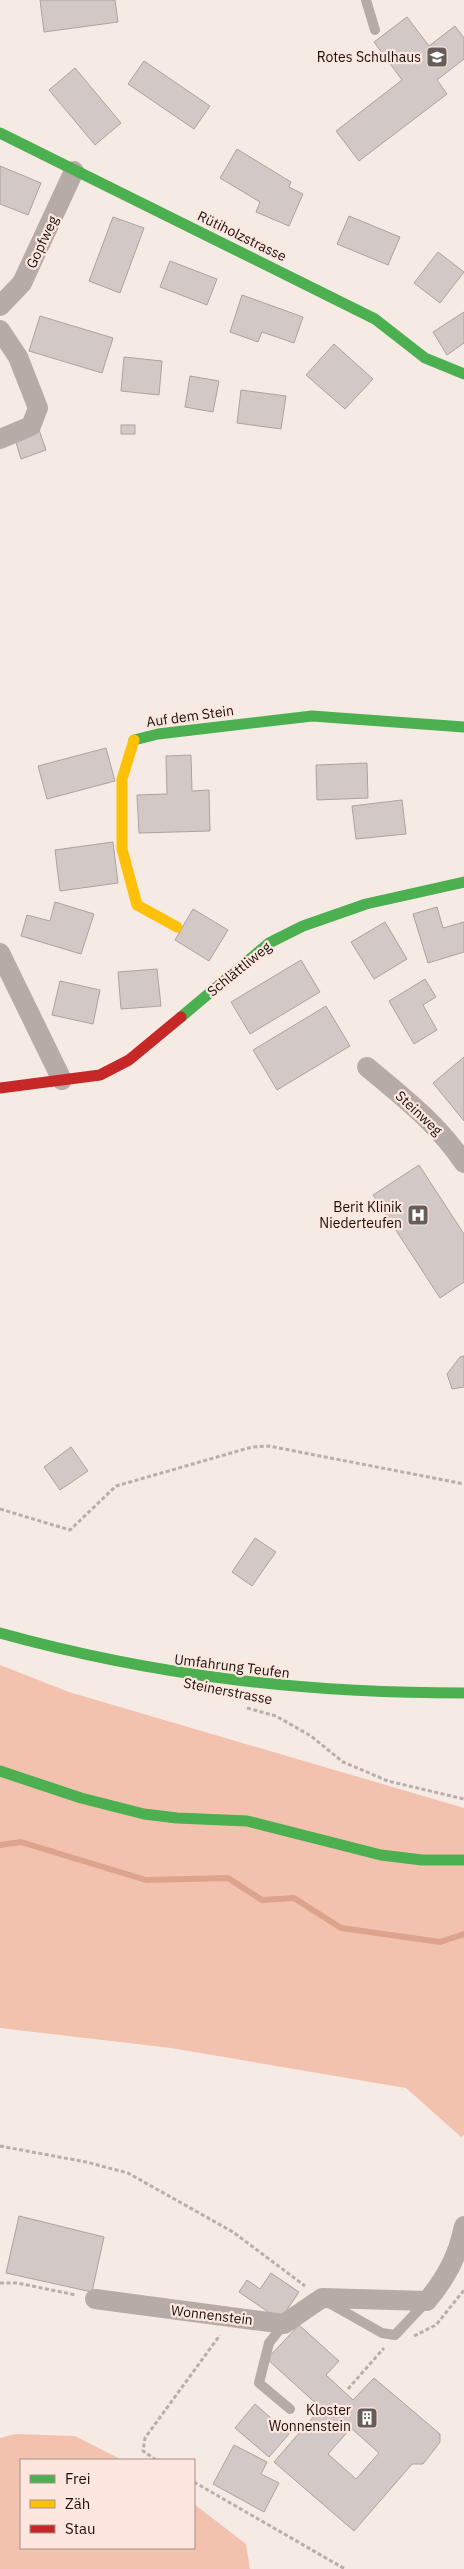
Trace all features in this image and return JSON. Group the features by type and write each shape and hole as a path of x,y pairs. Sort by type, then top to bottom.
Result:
{"street":[{"name":"Rütiholzstrasse","path":"0,133 375,319 420,358 440,368 464,374"},
{"name":"Gopfweg","path":"0,306 22,283 74,171"},
{"path":"0,330 18,357 38,408 31,426 0,439"},
{"name":"Auf dem Stein","path":"176,927 137,905 122,849 122,779 132,741 158,734 312,716 464,727"},
{"name":"Schlättliweg","path":"0,1088 100,1075 129,1060 180,1019 218,984 278,939 303,926 366,904 464,882"},
{"path":"0,953 62,1080"},
{"name":"Steinweg","path":"367,1068 429,1119 450,1143 464,1164"},
{"name":"Umfahrung Teufen","path":"0,1633 120,1664 247,1684 329,1692 402,1695 464,1693"},
{"path":"0,1771 74,1797 128,1811 167,1818 257,1822 289,1829 354,1850 386,1856 464,1860"},
{"path":"284,2324 322,2298 427,2301 454,2262 464,2226"},
{"name":"Wonnenstein","path":"96,2299 284,2324"}],"lane":[{"path":"366,0 375,30"},
{"path":"322,2298 382,2333 395,2335 427,2301"},
{"path":"284,2324 269,2343 259,2383 290,2409"}],"path":[{"path":"0,1509 70,1530 116,1486 252,1447 269,1446 464,1484"},
{"name":"Steinerstrasse","path":"244,1707 276,1716 310,1736 343,1762 388,1782 464,1799"},
{"path":"0,2146 86,2162 128,2173 233,2232 322,2298"},
{"path":"0,2283 17,2284 96,2299"},
{"path":"154,2459 143,2452 145,2438 232,2318"},
{"path":"348,2389 395,2335"},
{"path":"195,2483 345,2569"}],"shaded area":[{"path":"0,1665 69,1692 464,1808 464,2135 461,2137 406,2088 171,2048 0,2028"},
{"path":"15,2434 75,2436 120,2459 20,2459 20,2549 195,2549 195,2505 246,2544 250,2569 0,2569 0,2438"}],"building":[{"path":"40,0 115,0 118,22 44,32"},
{"path":"407,17 429,46 455,26 464,38 464,59 437,80 447,94 359,161 336,131 402,80 374,42"},
{"path":"144,61 210,106 194,129 128,84"},
{"path":"75,68 121,123 95,145 49,90"},
{"path":"237,149 291,182 289,187 303,194 289,226 256,212 260,202 220,178"},
{"path":"0,166 41,183 28,215 0,204"},
{"path":"349,216 400,237 388,265 337,244"},
{"path":"113,217 144,228 120,293 89,281"},
{"path":"438,252 464,272 440,303 414,283"},
{"path":"170,261 217,279 207,305 160,287"},
{"path":"242,295 303,317 294,343 262,332 258,342 230,332"},
{"path":"464,312 464,343 447,355 433,332"},
{"path":"40,316 113,338 102,373 29,351"},
{"path":"334,344 373,379 345,409 306,375"},
{"path":"124,357 162,361 159,395 121,391"},
{"path":"190,376 219,381 213,412 185,407"},
{"path":"241,390 286,396 281,429 237,423"},
{"path":"121,425 135,425 135,434 121,434"},
{"path":"38,427 46,450 21,459 14,436"},
{"path":"106,748 115,781 47,799 38,766"},
{"path":"191,755 192,791 209,790 210,831 139,833 137,795 167,794 166,756"},
{"path":"367,763 368,798 317,800 316,765"},
{"path":"402,800 406,834 356,839 352,806"},
{"path":"113,842 118,883 60,891 55,850"},
{"path":"55,902 94,914 81,954 21,936 27,915 50,921"},
{"path":"437,907 443,928 464,922 464,952 428,963 413,914"},
{"path":"193,909 228,930 209,961 175,940"},
{"path":"385,922 407,959 374,979 351,942"},
{"path":"301,960 320,992 250,1034 231,1002"},
{"path":"157,969 161,1006 121,1009 118,972"},
{"path":"425,979 436,997 423,1005 437,1030 414,1044 389,1001"},
{"path":"60,981 100,990 93,1024 52,1015"},
{"path":"326,1006 350,1046 277,1090 253,1050"},
{"path":"464,1057 464,1121 433,1083"},
{"name":"Berit Klinik Niederteufen","path":"419,1165 464,1234 464,1282 440,1298 373,1195"},
{"path":"464,1356 464,1387 452,1389 447,1374 460,1357"},
{"path":"71,1447 88,1471 60,1490 44,1467"},
{"path":"255,1538 276,1552 252,1586 232,1572"},
{"path":"19,2216 104,2237 92,2292 6,2273"},
{"path":"271,2273 299,2292 280,2320 239,2292 247,2280 260,2289"},
{"name":"Kloster Wonnenstein","path":"299,2325 339,2361 326,2375 353,2400 374,2378 440,2434 440,2442 423,2464 412,2464 354,2531 274,2462 321,2408 267,2359","holes":["351,2428 379,2453 356,2479 328,2454"]},
{"path":"255,2404 289,2434 269,2457 235,2428"},
{"path":"234,2445 267,2462 261,2474 279,2483 264,2512 213,2484"}],"waterway":[{"path":"0,1845 21,1842 146,1880 228,1878 262,1900 294,1898 341,1928 440,1942 464,1934"}],"traffic: fast":[{"path":"0,133 375,319 425,358 464,374"},
{"path":"134,740 158,734 312,716 464,727"},
{"path":"181,1017 269,943 303,926 366,904 464,882"},
{"path":"0,1633 116,1661 230,1679 345,1690 464,1693"},
{"path":"0,1771 81,1798 144,1814 177,1818 247,1821 381,1855 422,1860 464,1860"}],"traffic: slow":[{"path":"134,740 122,779 122,849 137,905 177,927"}],"traffic: jam":[{"path":"0,1088 100,1075 129,1060 181,1017"}],"place":[{"name":"Rotes Schulhaus","path":"437,57"},
{"name":"Berit Klinik Niederteufen","path":"418,1215"},
{"name":"Kloster Wonnenstein","path":"367,2418"}]}
